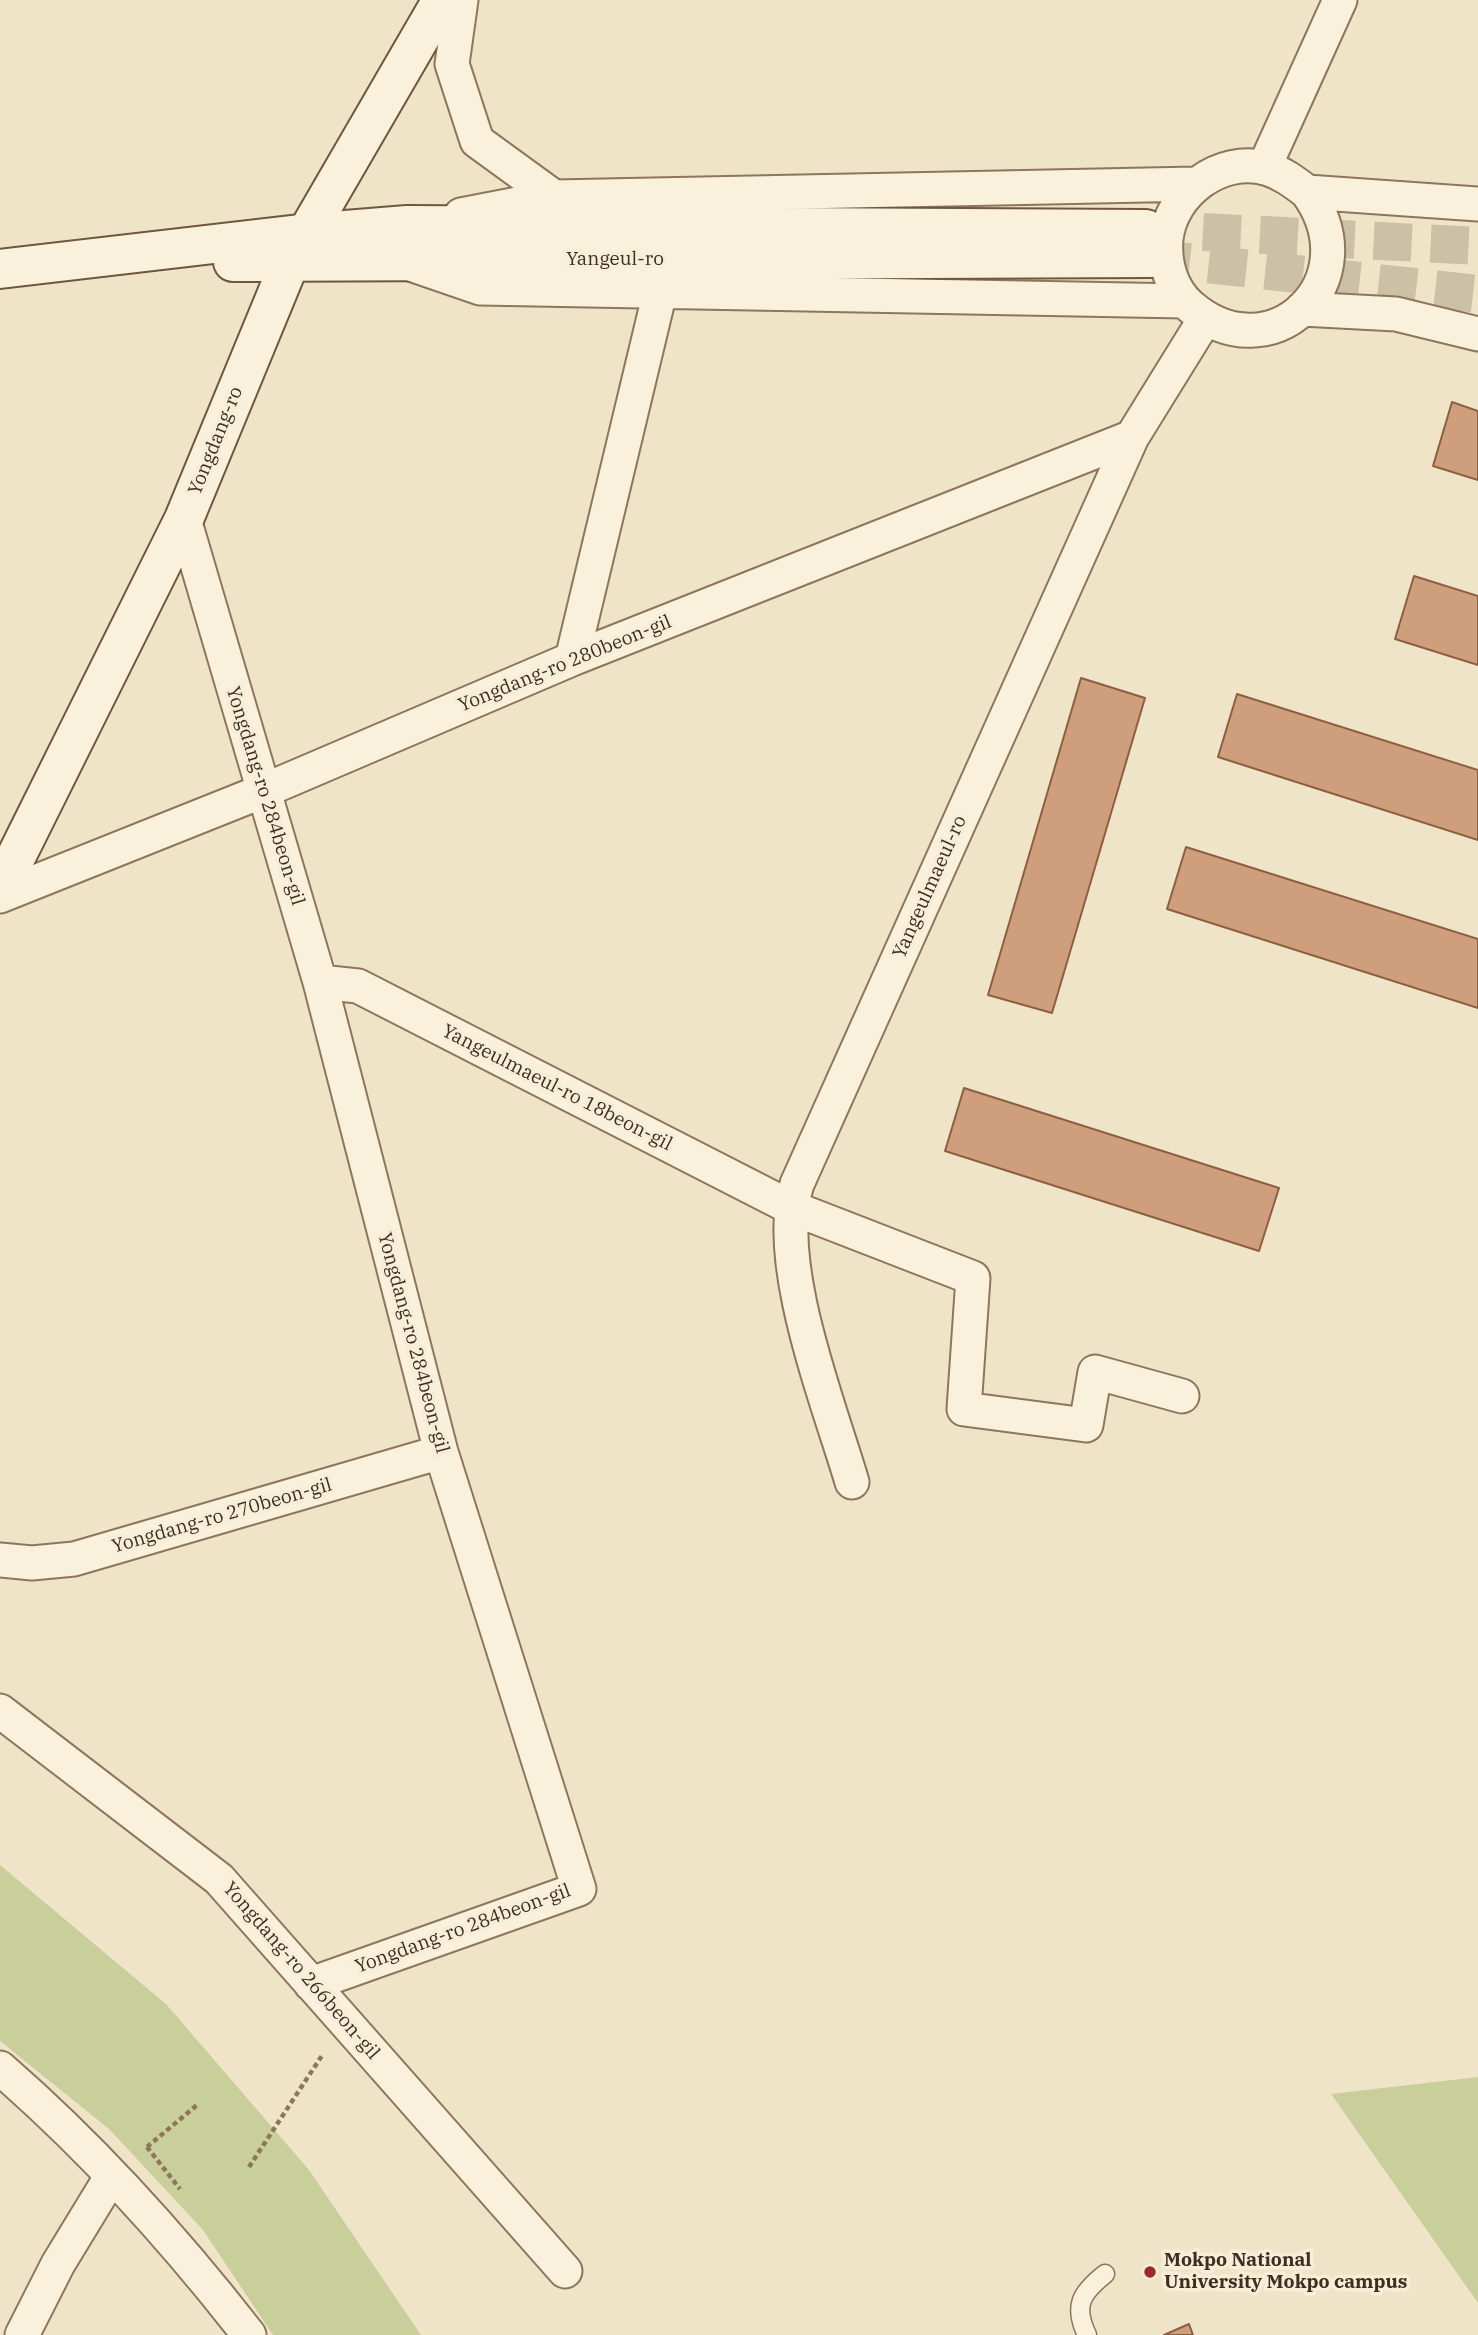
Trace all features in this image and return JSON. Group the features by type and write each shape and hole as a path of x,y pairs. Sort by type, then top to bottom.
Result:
{"street":[{"name":"Yongdang-ro","path":"0,889 184,519 299,247 442,0"},
{"path":"461,0 452,64 477,141 554,197"},
{"path":"1264,168 1340,0"},
{"path":"402,243 480,288 1194,310 1230,328 1264,329 1284,321 1302,309 1317,293 1326,273 1329,251 1327,229 1320,209 1307,192 1287,177 1264,168 1240,166 1216,172 1196,184 1178,203 1167,227 1165,253 1171,278 1194,310"},
{"path":"402,243 554,197 1196,184"},
{"path":"1307,192 1478,204"},
{"name":"Yangeul-ro","path":"0,269 77,260 402,243 1149,244"},
{"path":"572,659 660,292"},
{"path":"1302,309 1396,313 1478,334"},
{"name":"Yangeulmaeul-ro","path":"852,1482 804,1320 794,1265 790,1207 797,1184 1132,437 1194,310"},
{"name":"Yongdang-ro 280beon-gil","path":"0,896 263,791 572,659 1132,437"},
{"name":"Yongdang-ro 284beon-gil","path":"184,519 320,982 442,1452 579,1889 312,1984"},
{"name":"Yangeulmaeul-ro 18beon-gil","path":"320,982 358,986 790,1207 973,1278 964,1409 1086,1425 1096,1372 1182,1396"},
{"name":"Yongdang-ro 270beon-gil","path":"0,1560 32,1563 74,1559 442,1452"},
{"name":"Yongdang-ro 266beon-gil","path":"0,1711 219,1879 565,2271"},
{"path":"0,2068 34,2098 111,2176 249,2335"},
{"path":"22,2335 58,2264 111,2176"}],"lane":[{"path":"1087,2335 1078,2317 1086,2289 1105,2274"}],"path":[{"path":"249,2167 345,2022"},
{"path":"111,2176 197,2105"}],"green space":[{"path":"0,1865 166,2004 309,2170 421,2335 273,2335 203,2230 109,2129 0,2041"},
{"path":"1478,2077 1478,2303 1331,2094"}],"building":[{"path":"1452,402 1478,411 1478,480 1433,466"},
{"path":"1414,576 1478,596 1478,665 1395,639"},
{"path":"1081,678 1145,698 1052,1013 988,995"},
{"path":"1237,694 1478,770 1478,840 1218,757"},
{"path":"1186,847 1478,939 1478,1008 1167,909"},
{"path":"964,1088 1279,1188 1259,1251 945,1151"},
{"path":"1189,2324 1193,2335 1164,2335"}],"tunnel":[{"path":"1146,229 1478,246"},
{"path":"1152,258 1478,294"}],"place":[{"name":"Mokpo National University Mokpo campus","path":"1150,2272"}]}
